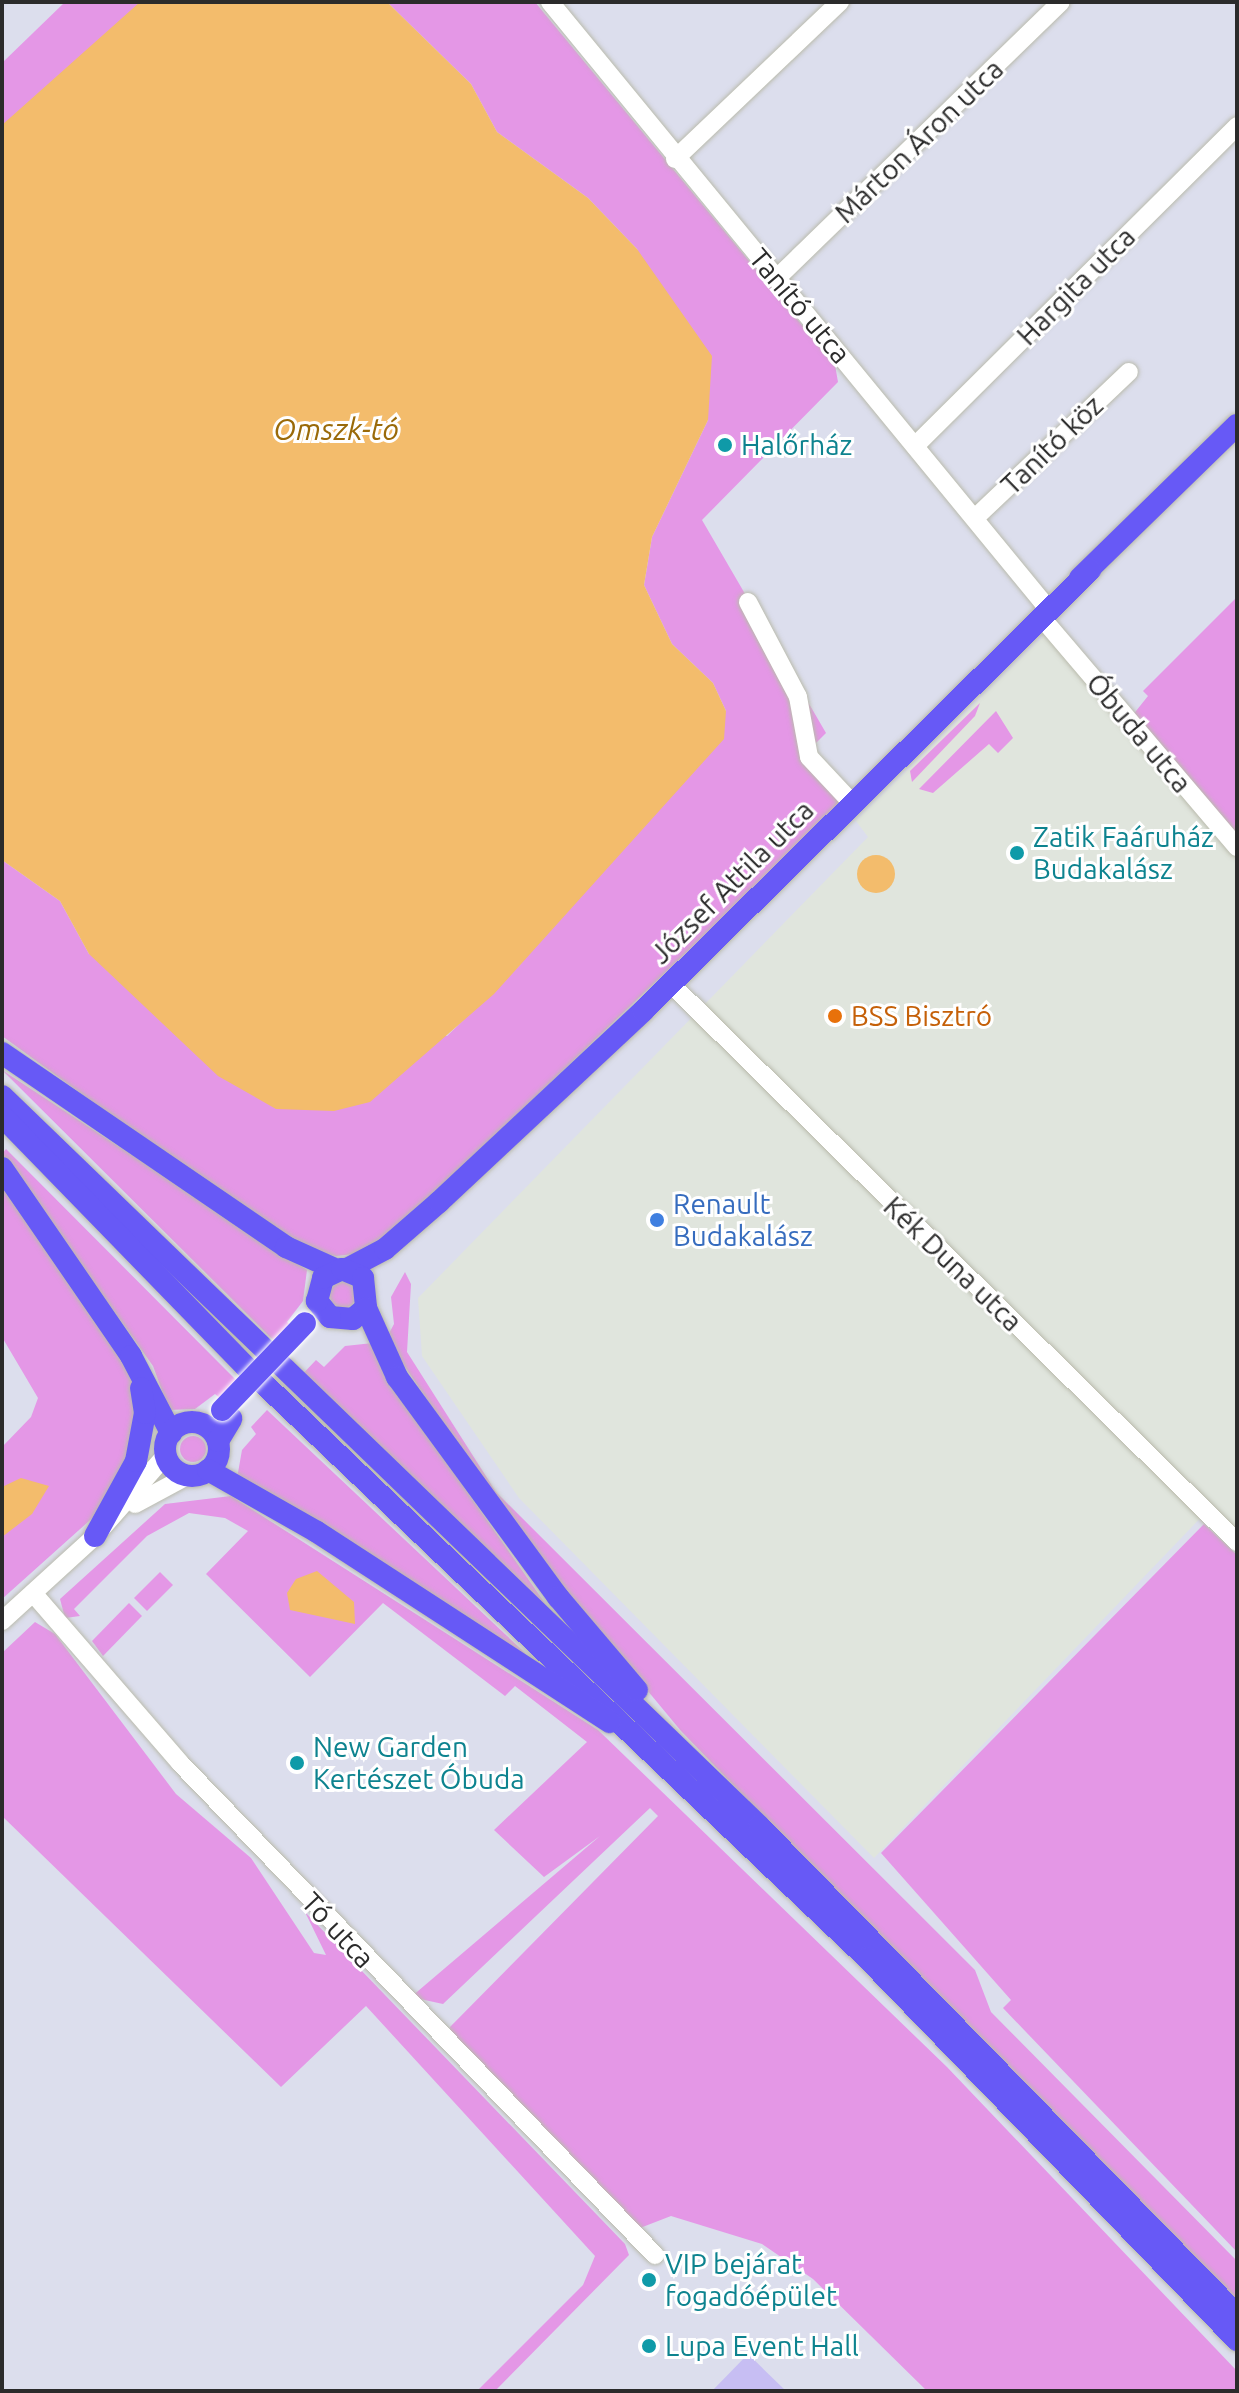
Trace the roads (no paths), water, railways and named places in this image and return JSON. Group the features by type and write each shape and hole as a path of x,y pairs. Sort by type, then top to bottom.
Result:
{"main road":[{"name":"József Attila utca","path":"342,1269 385,1249 671,984 1237,425"},
{"path":"2,1053 286,1247 363,1278 367,1302 397,1377 657,1740"},
{"path":"2,1096 1237,2315"},
{"path":"2,1116 246,1367 657,1740 1237,2340"},
{"path":"2,1168 131,1356 168,1444 199,1473 317,1532 657,1740"},
{"name":"József Attila utca","path":"367,1302 382,1267 439,1202"},
{"path":"310,1328 319,1285 342,1269"},
{"path":"317,1301 336,1320"},
{"path":"168,1444 201,1424 226,1414 310,1328 336,1320 367,1302"},
{"path":"95,1536 136,1461 145,1413 131,1356"},
{"path":"199,1473 218,1441 226,1414"},
{"path":"201,1424 218,1441"}],"street":[{"name":"Tanító utca","path":"551,2 675,159 1051,609"},
{"path":"675,159 840,2"},
{"name":"Márton Áron utca","path":"776,279 1061,2"},
{"name":"Hargita utca","path":"915,446 1237,126"},
{"name":"Tanító köz","path":"975,518 1129,372"},
{"path":"748,602 798,697 809,757 853,804"},
{"name":"Óbuda utca","path":"1051,609 1237,847"},
{"name":"Kék Duna utca","path":"671,984 1237,1542"},
{"path":"2,1621 95,1536 168,1444"},
{"path":"95,1536 199,1473"},
{"name":"Tó utca","path":"33,1593 180,1763 655,2255"}],"water":[{"name":"Omszk-tó","path":"140,2 387,2 471,84 497,132 588,198 637,249 712,356 708,420 652,537 644,585 672,644 713,683 726,711 724,739 494,994 370,1102 334,1111 276,1109 218,1076 89,954 60,901 2,860 2,125"},
{"path":"876,855 889,861 895,874 889,887 876,893 863,887 857,874 863,861"},
{"path":"21,1478 49,1486 32,1514 2,1537 2,1487"},
{"path":"317,1571 354,1602 355,1624 290,1610 287,1593 296,1579"}],"place":[{"name":"Halőrház","path":"725,445"},
{"name":"Zatik Faáruház Budakalász","path":"1017,853"},
{"name":"BSS Bisztró","path":"835,1016"},
{"name":"Renault Budakalász","path":"657,1220"},
{"name":"New Garden Kertészet Óbuda","path":"297,1763"},
{"name":"VIP bejárat fogadóépület","path":"649,2280"},
{"name":"Lupa Event Hall","path":"649,2346"}]}
